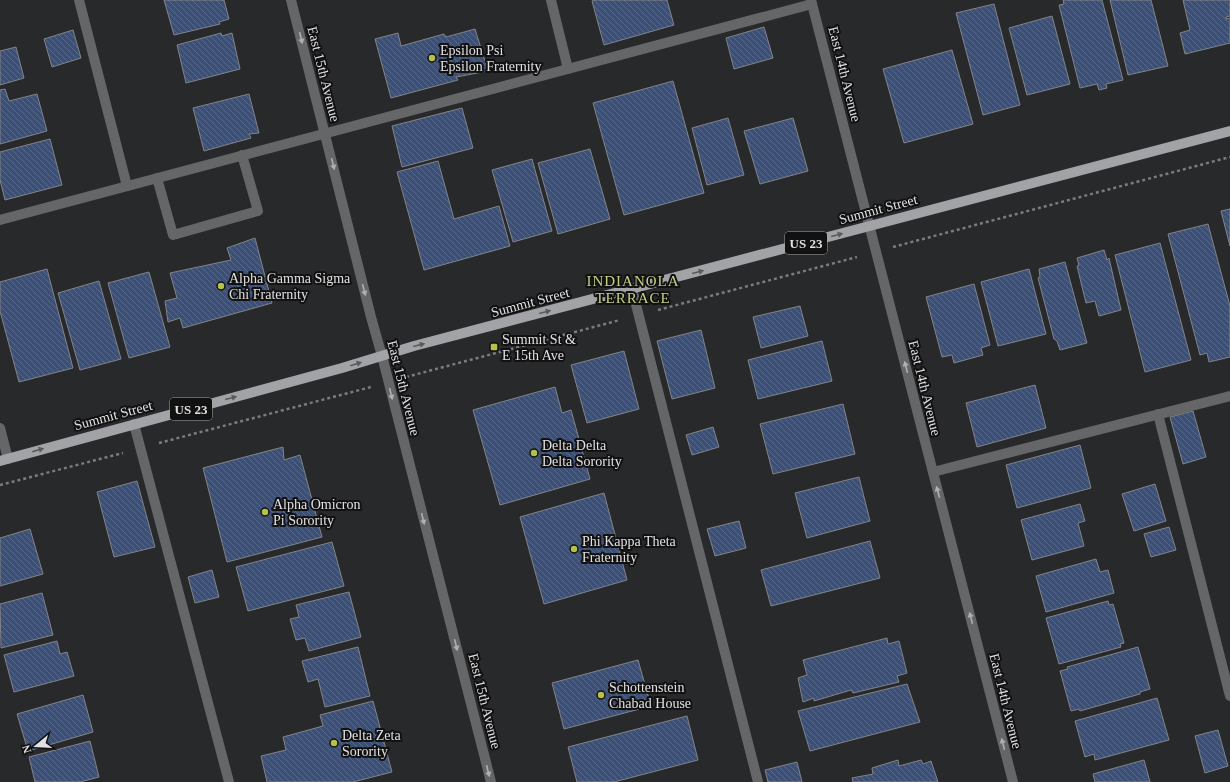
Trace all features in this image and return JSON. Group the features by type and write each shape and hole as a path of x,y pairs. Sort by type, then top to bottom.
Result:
{"main road":[{"name":"Summit Street","path":"4,460 382,356 1230,131"}],"street":[{"path":"79,0 127,186"},
{"name":"East 15th Avenue","path":"291,0 491,782"},
{"path":"551,0 568,69"},
{"path":"0,220 568,69 812,2"},
{"name":"East 14th Avenue","path":"812,2 1013,782"},
{"path":"157,178 173,235 258,211 242,155"},
{"path":"632,289 758,782"},
{"path":"933,472 1230,396"},
{"path":"1158,414 1230,696"},
{"path":"134,424 229,782"},
{"path":"0,428 4,460"}],"path":[{"path":"0,485 1230,157"}],"building":[{"path":"164,0 224,0 229,19 219,22 220,24 174,35"},
{"path":"667,0 674,25 604,45 592,1"},
{"path":"1063,0 1102,0 1123,80 1106,84 1107,88 1099,90 1097,84 1080,88 1059,5 1064,4"},
{"path":"1110,0 1151,0 1168,66 1128,75"},
{"path":"1183,0 1230,0 1230,16 1226,17 1226,19 1230,18 1230,43 1185,54 1180,33 1190,30"},
{"path":"994,4 1020,105 983,115 956,13"},
{"path":"1052,16 1070,84 1027,95 1009,28"},
{"path":"764,27 773,58 734,69 726,38"},
{"name":"Epsilon Psi Epsilon Fraternity","path":"475,29 488,71 456,77 458,80 391,98 375,39 398,33 401,46 444,34 446,37"},
{"path":"73,30 81,58 52,67 44,39"},
{"path":"221,33 222,36 232,33 240,69 186,83 177,45"},
{"path":"16,47 24,78 0,85 0,51"},
{"path":"952,50 973,124 904,143 883,69"},
{"path":"673,81 704,193 624,215 593,103"},
{"path":"5,89 9,101 37,94 47,131 0,144 0,90"},
{"path":"249,94 259,133 249,134 251,138 204,151 193,108"},
{"path":"462,108 473,148 402,167 392,126"},
{"path":"728,118 744,175 707,185 692,128"},
{"path":"793,118 808,171 760,184 744,131"},
{"path":"50,139 62,185 5,200 0,180 0,152"},
{"path":"590,149 610,219 558,234 538,163"},
{"path":"532,159 552,231 513,242 492,170"},
{"path":"438,161 454,219 499,206 510,246 424,270 397,172"},
{"path":"1230,209 1230,246 1221,211"},
{"path":"1208,224 1230,306 1230,357 1209,362 1207,353 1200,355 1168,234"},
{"name":"Alpha Gamma Sigma Chi Fraternity","path":"255,238 272,303 183,328 180,318 168,322 165,301 177,298 170,273 231,260 227,248"},
{"path":"1160,243 1191,360 1145,372 1115,255"},
{"path":"1104,250 1107,260 1109,258 1121,310 1099,316 1095,301 1086,303 1077,266 1079,265 1077,258"},
{"path":"1065,262 1087,343 1060,350 1057,341 1054,339 1038,278 1040,277 1039,269"},
{"path":"47,269 73,368 19,382 0,311 0,282"},
{"path":"1029,269 1046,334 998,346 981,282"},
{"path":"149,272 170,347 129,358 108,283"},
{"path":"99,281 121,359 80,370 58,293"},
{"path":"974,284 990,345 981,348 983,355 954,363 952,355 942,357 926,297"},
{"path":"800,306 808,336 761,348 753,317"},
{"path":"701,330 715,388 672,399 657,341"},
{"path":"822,341 832,381 758,399 748,360"},
{"path":"624,351 639,409 587,423 571,365"},
{"path":"1035,385 1046,428 977,447 966,403"},
{"name":"Delta Delta Delta Sorority","path":"555,387 562,413 571,410 590,479 500,505 473,410"},
{"path":"843,404 855,454 773,474 760,424"},
{"path":"1193,411 1206,457 1183,464 1170,417"},
{"path":"713,427 719,447 692,455 686,435"},
{"path":"1080,445 1091,488 1017,508 1006,465"},
{"name":"Alpha Omicron Pi Sorority","path":"283,447 284,460 300,455 322,537 227,562 203,468"},
{"path":"859,477 870,521 807,538 795,493"},
{"path":"137,481 155,547 114,557 97,492"},
{"path":"1155,484 1166,521 1134,531 1122,494"},
{"name":"Phi Kappa Theta Fraternity","path":"604,493 627,580 544,604 520,517"},
{"path":"1080,504 1085,521 1078,523 1084,546 1032,560 1021,520"},
{"path":"739,521 746,548 715,556 707,529"},
{"path":"1169,527 1176,550 1151,557 1144,534"},
{"path":"30,529 43,574 0,586 0,538"},
{"path":"870,541 880,578 771,606 761,570"},
{"path":"332,542 344,586 248,611 236,567"},
{"path":"1096,559 1100,572 1108,570 1114,593 1046,612 1036,576"},
{"path":"212,570 219,597 195,603 188,577"},
{"path":"349,592 361,637 309,651 305,638 296,640 290,619 299,617 296,605"},
{"path":"42,593 53,635 1,648 0,604"},
{"path":"1108,601 1109,605 1113,604 1124,643 1120,644 1121,647 1059,664 1046,618"},
{"path":"887,638 888,644 899,641 907,673 897,676 899,682 853,693 851,690 814,701 814,698 803,702 798,678 807,675 803,660"},
{"path":"57,641 60,654 67,652 74,676 14,692 4,655"},
{"name":"Delta Zeta Sorority","path":"358,647 370,696 325,707 318,679 308,682 302,661"},
{"path":"1138,647 1150,689 1140,692 1140,694 1080,711 1079,709 1071,711 1060,671 1068,669 1067,667"},
{"name":"Schottenstein Chabad House","path":"638,660 651,706 564,729 552,683"},
{"path":"907,684 920,722 810,751 798,711"},
{"path":"83,695 93,732 28,751 17,714"},
{"path":"1157,698 1169,740 1095,760 1094,754 1085,757 1075,721"},
{"name":"Delta Zeta Sorority","path":"373,701 392,772 353,782 267,782 261,756 286,750 283,737 323,726 320,715"},
{"path":"687,716 698,760 614,782 577,782 568,747"},
{"path":"1218,730 1228,766 1205,773 1195,736"},
{"path":"90,741 99,777 80,782 35,782 29,757"},
{"path":"898,760 899,766 921,760 923,764 931,761 938,782 853,782 852,778 873,774 872,768"},
{"path":"1144,760 1150,782 1095,782 1093,774"},
{"path":"797,762 802,782 768,782 765,770"}],"place":[{"name":"Epsilon Psi Epsilon Fraternity","path":"432,58"},
{"name":"Alpha Gamma Sigma Chi Fraternity","path":"221,286"},
{"name":"Summit St & E 15th Ave","path":"494,347"},
{"name":"Delta Delta Delta Sorority","path":"534,453"},
{"name":"Alpha Omicron Pi Sorority","path":"265,512"},
{"name":"Phi Kappa Theta Fraternity","path":"574,549"},
{"name":"Schottenstein Chabad House","path":"601,695"},
{"name":"Delta Zeta Sorority","path":"334,743"}],"district":[{"name":"INDIANOLA TERRACE","path":"633,290"}]}
